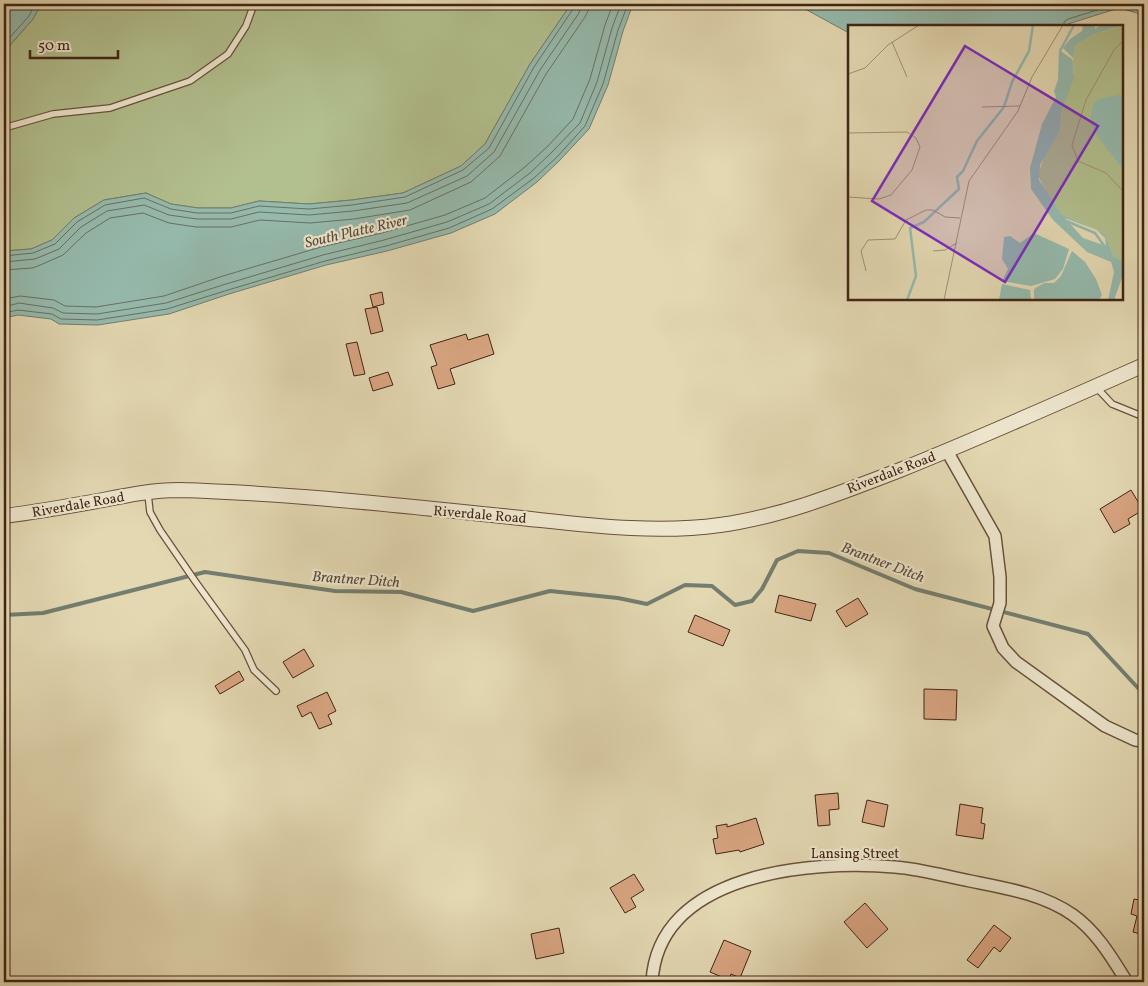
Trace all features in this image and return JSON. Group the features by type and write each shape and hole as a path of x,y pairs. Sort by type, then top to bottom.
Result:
{"street":[{"name":"Riverdale Road","path":"4,516 147,492 179,490 368,503 601,526 642,528 701,527 775,514 871,481 974,440 1144,365"},
{"name":"Riverdale Road","path":"947,451 995,536 1000,577 1000,603 993,626 1003,648 1016,662 1105,726 1135,740 1144,741"},
{"name":"Lansing Street","path":"652,982 660,949 669,932 675,923 696,904 727,887 760,876 805,868 847,866 895,867 921,870 1018,891 1049,902 1072,915 1093,933 1102,943 1127,982"}],"lane":[{"path":"4,128 53,114 110,108 190,81 228,54 246,26 254,4"},
{"path":"1095,386 1112,404 1144,417"},
{"path":"147,492 150,512 157,524 245,650 254,670 276,691"}],"green space":[{"path":"41,4 570,4 530,64 485,144 461,166 403,193 309,204 259,201 231,208 198,208 171,204 146,193 104,200 74,218 52,240 31,249 4,251 4,52 33,19"}],"water":[{"path":"4,4 41,4 33,19 4,52"},
{"name":"South Platte River","path":"570,4 633,4 623,31 608,85 589,129 537,182 495,214 451,233 387,251 326,265 169,314 98,325 59,324 51,319 18,315 4,318 4,251 31,249 52,240 74,218 104,200 146,193 171,204 198,208 231,208 259,201 309,204 352,200 403,193 461,166 485,144 530,64"},
{"path":"796,4 1144,4 1144,15 1119,8 1068,25 848,25 848,32"}],"building":[{"path":"382,292 384,304 373,307 370,295"},
{"path":"377,307 383,331 371,334 365,309"},
{"path":"466,334 468,340 488,334 494,354 450,369 455,384 438,389 431,367 437,365 430,345"},
{"path":"357,342 365,374 354,376 346,344"},
{"path":"388,372 393,385 373,391 369,378"},
{"path":"1131,490 1143,510 1128,519 1130,524 1114,533 1100,509"},
{"path":"779,595 816,604 811,621 775,612"},
{"path":"858,598 868,614 846,627 836,611"},
{"path":"695,615 730,630 723,646 688,632"},
{"path":"304,649 314,666 293,678 283,662"},
{"path":"239,671 244,680 220,694 215,686"},
{"path":"924,689 957,690 956,720 924,719"},
{"path":"327,692 336,711 328,715 332,724 319,729 311,712 302,717 297,706"},
{"path":"838,793 839,809 829,810 830,825 818,826 815,795"},
{"path":"867,800 888,805 884,827 862,822"},
{"path":"960,804 983,808 981,823 985,824 983,839 956,835"},
{"path":"756,818 764,844 740,852 739,850 716,854 713,839 718,838 716,826 727,824 727,827"},
{"path":"634,874 644,890 631,898 636,907 625,913 610,888"},
{"path":"1134,899 1144,901 1144,935 1133,932 1137,916 1131,914"},
{"path":"865,903 888,929 867,948 844,922"},
{"path":"994,925 1011,938 1000,952 994,947 978,968 967,960"},
{"path":"559,928 564,953 536,959 531,934"},
{"path":"724,940 751,951 740,978 731,974 729,980 710,972"}],"waterway":[{"name":"Brantner Ditch","path":"4,615 43,613 205,572 335,591 401,592 473,611 550,591 618,598 647,604 685,585 712,586 735,605 752,601 762,589 777,560 798,551 829,553 915,589 1088,634 1138,688 1144,688"}]}
